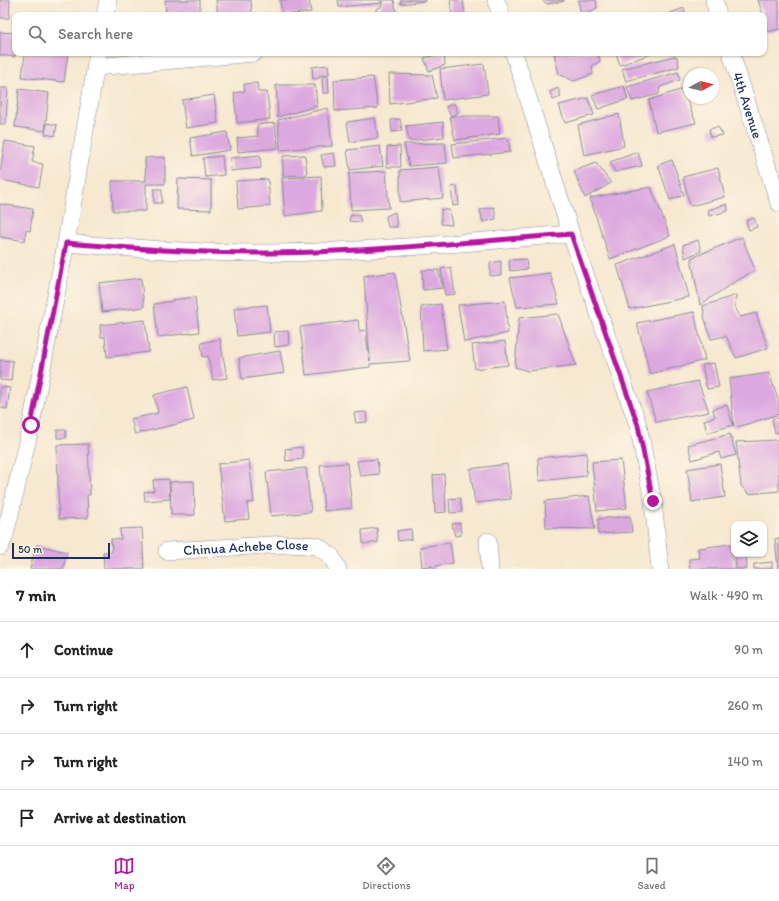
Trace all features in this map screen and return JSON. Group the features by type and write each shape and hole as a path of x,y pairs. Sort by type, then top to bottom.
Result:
{"street":[{"path":"106,12 108,0"},
{"path":"496,0 500,12"},
{"path":"714,0 717,12"},
{"path":"0,546 5,535 31,425 66,243 97,60 187,56"},
{"path":"515,56 571,234 638,425 653,501 660,569"},
{"name":"4th Avenue","path":"732,56 779,203"},
{"path":"66,243 186,252 296,252 444,244 571,234"},
{"path":"488,541 490,569"},
{"name":"Chinua Achebe Close","path":"167,551 289,544 317,546 331,556 338,569"}],"building":[{"path":"0,0 10,0 9,18 0,18"},
{"path":"165,0 200,0 200,11 166,12"},
{"path":"216,0 251,0 252,12 218,12"},
{"path":"280,0 309,0 311,12 282,12"},
{"path":"338,0 381,0 381,3 339,7"},
{"path":"383,0 394,0 396,12 376,12 376,9 381,7"},
{"path":"401,0 425,0 425,1 401,4"},
{"path":"450,0 463,0 465,12 452,12"},
{"path":"542,0 564,0 564,1 547,4"},
{"path":"578,0 596,0 597,8 588,12 580,12"},
{"path":"758,0 779,0 779,29 768,32 767,12 762,12"},
{"path":"684,8 685,12 673,12"},
{"path":"0,32 12,33 12,56 15,57 0,55"},
{"path":"25,56 68,56 64,82 22,77"},
{"path":"432,56 444,56 445,65 429,71 424,58"},
{"path":"555,56 599,56 600,61 592,66 593,74 574,81 559,74"},
{"path":"617,56 646,56 620,65"},
{"path":"675,56 677,57 679,67 626,81 622,69"},
{"path":"484,64 488,94 443,100 440,69"},
{"path":"328,65 329,74 313,79 312,67"},
{"path":"678,72 680,80 660,87 659,94 632,101 627,87"},
{"path":"389,74 432,75 437,98 390,104"},
{"path":"328,76 329,93 323,93 322,77"},
{"path":"373,77 378,108 335,111 334,80"},
{"path":"257,83 258,92 267,92 270,119 237,123 234,93 245,91 244,84"},
{"path":"276,85 315,85 317,106 278,117"},
{"path":"624,86 628,99 598,109 592,95"},
{"path":"0,88 8,88 6,124 0,124"},
{"path":"558,88 561,97 553,100 550,92"},
{"path":"19,89 49,93 45,131 15,127"},
{"path":"683,89 683,104 689,104 696,123 656,132 649,100"},
{"path":"214,95 218,123 186,128 182,100"},
{"path":"588,98 594,115 565,123 559,105"},
{"path":"454,103 458,113 451,116 446,107"},
{"path":"328,108 332,146 280,150 278,120"},
{"path":"619,114 624,146 584,155 578,125"},
{"path":"450,116 498,116 500,134 455,140"},
{"path":"375,118 378,138 350,142 347,122"},
{"path":"400,119 402,131 392,132 391,120"},
{"path":"443,122 444,137 409,141 406,126"},
{"path":"47,123 57,125 55,136 45,134"},
{"path":"275,123 278,148 238,152 237,138 258,136 257,125"},
{"path":"718,127 723,135 711,137 709,129"},
{"path":"227,132 230,150 193,156 190,138"},
{"path":"508,138 510,152 454,158 452,144"},
{"path":"5,141 35,146 32,162 43,164 39,187 0,180"},
{"path":"445,143 447,163 409,166 404,144"},
{"path":"380,146 383,166 350,170 347,150"},
{"path":"400,146 401,167 387,167 387,147"},
{"path":"638,152 642,166 615,172 610,162"},
{"path":"334,153 336,166 324,167 321,155"},
{"path":"260,155 261,168 231,171 230,158"},
{"path":"305,155 307,175 283,176 283,156"},
{"path":"222,156 224,175 205,177 203,158"},
{"path":"165,157 165,184 146,184 146,211 113,211 112,181 146,181 145,158"},
{"path":"672,160 684,195 670,200 658,165"},
{"path":"596,163 611,183 585,198 574,171"},
{"path":"439,167 443,198 400,202 400,170"},
{"path":"718,168 725,197 690,206 683,177"},
{"path":"386,171 389,208 351,210 349,173"},
{"path":"321,176 322,211 285,216 282,178"},
{"path":"178,179 211,180 211,210 177,209"},
{"path":"268,179 270,206 238,209 236,181"},
{"path":"457,186 459,205 453,206 451,187"},
{"path":"651,187 670,236 610,259 590,198"},
{"path":"154,189 162,189 162,203 154,203"},
{"path":"0,204 33,209 30,231 26,230 25,241 0,237"},
{"path":"727,204 728,211 709,216 708,210"},
{"path":"494,207 496,219 483,222 480,210"},
{"path":"441,209 449,210 452,225 441,224"},
{"path":"395,212 397,227 388,227 386,216"},
{"path":"351,215 359,215 361,222 349,221"},
{"path":"754,218 757,227 749,230 746,221"},
{"path":"742,237 755,270 700,305 691,258"},
{"path":"698,240 701,251 685,258 683,245"},
{"path":"675,244 689,297 630,309 617,265"},
{"path":"526,259 527,269 510,271 509,260"},
{"path":"501,261 501,275 490,276 490,263"},
{"path":"451,267 455,294 445,295 441,269"},
{"path":"422,270 438,270 443,288 423,290"},
{"path":"395,272 410,361 370,364 370,367 306,375 300,327 358,320 359,331 365,330 370,361 364,276"},
{"path":"550,273 559,304 517,307 510,278"},
{"path":"141,278 144,307 102,312 99,283"},
{"path":"736,295 735,307 740,317 756,313 768,348 736,358 726,336 711,339 704,316 703,306"},
{"path":"195,297 199,332 158,337 154,304"},
{"path":"505,301 508,333 464,342 458,305"},
{"path":"441,304 447,349 423,351 421,307"},
{"path":"267,305 270,332 237,336 234,308"},
{"path":"694,312 705,360 650,374 637,323"},
{"path":"558,314 576,365 528,371 515,367 519,318"},
{"path":"145,320 149,352 107,357 105,337 101,337 100,325"},
{"path":"288,331 289,345 275,347 274,332"},
{"path":"220,339 227,378 213,380 208,356 203,357 201,343"},
{"path":"505,341 508,365 475,369 472,345"},
{"path":"280,351 284,373 242,379 239,358"},
{"path":"0,360 13,361 11,381 0,380"},
{"path":"714,363 719,387 707,389 702,365"},
{"path":"769,373 779,402 779,414 734,428 729,379"},
{"path":"698,381 709,412 656,422 647,392"},
{"path":"0,387 10,388 7,409 0,408"},
{"path":"187,387 194,420 135,434 131,419 158,413 154,395"},
{"path":"727,405 733,425 707,433 704,420 715,417 713,409"},
{"path":"366,412 367,422 356,423 354,413"},
{"path":"779,418 779,432 775,433 772,419"},
{"path":"57,430 66,430 66,438 57,438"},
{"path":"730,434 736,455 721,459 719,452 692,460 688,445"},
{"path":"778,440 779,491 749,494 741,486 736,442"},
{"path":"88,444 90,495 87,495 88,518 59,519 57,445"},
{"path":"302,447 303,459 286,461 285,449"},
{"path":"587,453 586,476 539,481 538,458"},
{"path":"377,459 379,474 360,476 357,461"},
{"path":"249,460 254,502 247,503 249,519 225,521 218,464"},
{"path":"621,460 627,508 597,511 592,462"},
{"path":"347,463 352,508 324,511 320,465"},
{"path":"507,464 511,499 475,503 470,469"},
{"path":"720,464 725,497 692,502 687,469"},
{"path":"306,468 311,512 271,516 266,472"},
{"path":"444,474 446,512 435,513 433,475"},
{"path":"169,479 170,499 145,501 144,492 154,491 153,480"},
{"path":"194,481 195,515 171,515 170,482"},
{"path":"589,496 595,529 546,528 545,501"},
{"path":"460,498 462,512 450,513 449,499"},
{"path":"630,516 632,532 598,534 598,519"},
{"path":"460,523 461,535 455,536 452,524"},
{"path":"142,528 144,569 104,569 103,552 112,552 111,539 121,539 120,529"},
{"path":"377,528 378,542 363,544 362,530"},
{"path":"411,529 412,539 398,541 397,531"},
{"path":"779,538 779,569 778,569 775,539"},
{"path":"450,543 453,563 435,566 435,569 421,569 433,566 422,567 420,547"},
{"path":"731,544 731,557 733,557 734,569 690,569 689,559 700,558 698,548"},
{"path":"36,545 67,552 63,569 30,569"},
{"path":"735,557 746,557 747,569 736,569"},
{"path":"772,562 772,569 754,569 754,564"}],"route":[{"path":"31,425 66,243 186,252 257,253 312,252 571,234 638,425 653,501"}]}
